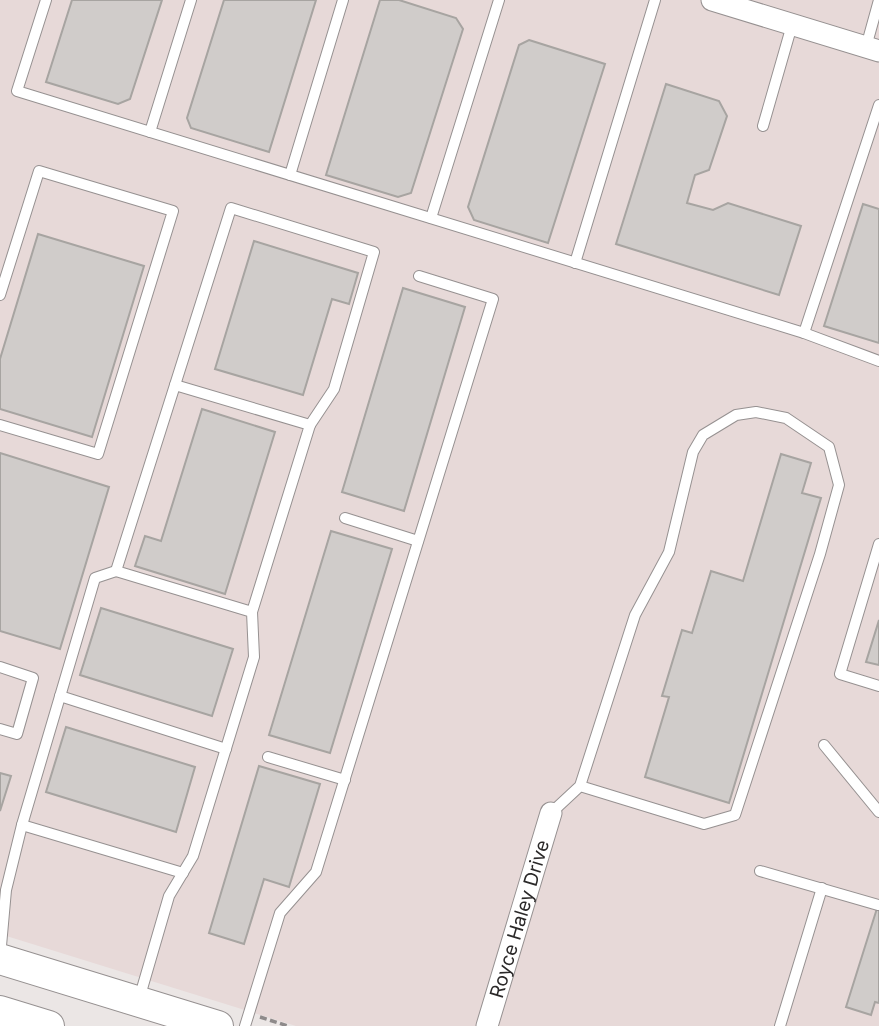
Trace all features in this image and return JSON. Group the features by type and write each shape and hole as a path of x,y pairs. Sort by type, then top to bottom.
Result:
{"main road":[{"path":"0,959 218,1026"},
{"path":"0,1013 49,1026"}],"street":[{"path":"712,0 873,49"},
{"name":"Royce Haley Drive","path":"487,1026 551,813"}],"lane":[{"path":"46,0 17,91 804,333 879,361"},
{"path":"150,132 191,0"},
{"path":"290,175 343,0"},
{"path":"431,218 499,0"},
{"path":"575,263 655,0"},
{"path":"873,49 879,0"},
{"path":"763,126 793,24"},
{"path":"804,333 879,105"},
{"path":"0,295 39,171 173,211 98,454 0,425"},
{"path":"116,571 231,208 374,253 334,389 310,425 252,612 254,657 193,856 169,897 138,1002"},
{"path":"245,1026 280,913 316,872 492,299 419,276"},
{"path":"175,385 310,425"},
{"path":"551,813 580,786 635,615 669,552 693,452 703,435 736,415 756,412 786,418 829,447 839,485 820,554 734,815 705,824 580,786"},
{"path":"345,518 418,541"},
{"path":"879,544 840,674 879,686"},
{"path":"0,959 6,890 22,825 95,578 116,571 252,612"},
{"path":"0,667 33,678 18,734 0,729"},
{"path":"60,696 226,749"},
{"path":"824,745 879,812"},
{"path":"268,757 345,780"},
{"path":"22,825 183,873"},
{"path":"760,871 878,905"},
{"path":"780,1026 822,888"}],"shaded area":[{"path":"0,0 879,0 879,1026 296,1026 0,934"}],"building":[{"path":"72,0 162,0 130,99 118,104 46,82"},
{"path":"224,0 316,0 269,152 191,128 187,118"},
{"path":"380,0 399,0 456,18 463,29 411,193 398,197 326,175"},
{"path":"529,40 605,64 548,243 474,220 468,207 519,45"},
{"path":"666,84 719,101 727,116 709,170 695,175 687,203 713,210 728,203 801,226 779,295 616,244"},
{"path":"863,204 879,209 879,343 824,326"},
{"path":"38,234 144,266 92,437 0,409 0,359"},
{"path":"254,241 358,273 349,304 332,299 303,395 215,369"},
{"path":"403,288 465,307 404,511 342,492"},
{"path":"202,409 275,432 225,594 135,566 145,536 161,541"},
{"path":"0,453 109,487 60,649 0,631"},
{"path":"781,454 811,463 802,493 821,498 729,803 645,777 669,697 662,696 682,630 692,633 711,571 743,581"},
{"path":"331,531 392,549 330,753 269,735"},
{"path":"101,608 233,649 212,716 80,675"},
{"path":"879,620 879,665 866,662"},
{"path":"66,727 195,767 176,832 46,792"},
{"path":"259,766 320,784 289,887 264,879 244,944 209,933"},
{"path":"0,773 11,776 0,811"},
{"path":"879,902 879,1003 875,1002 871,1015 846,1007"}]}
